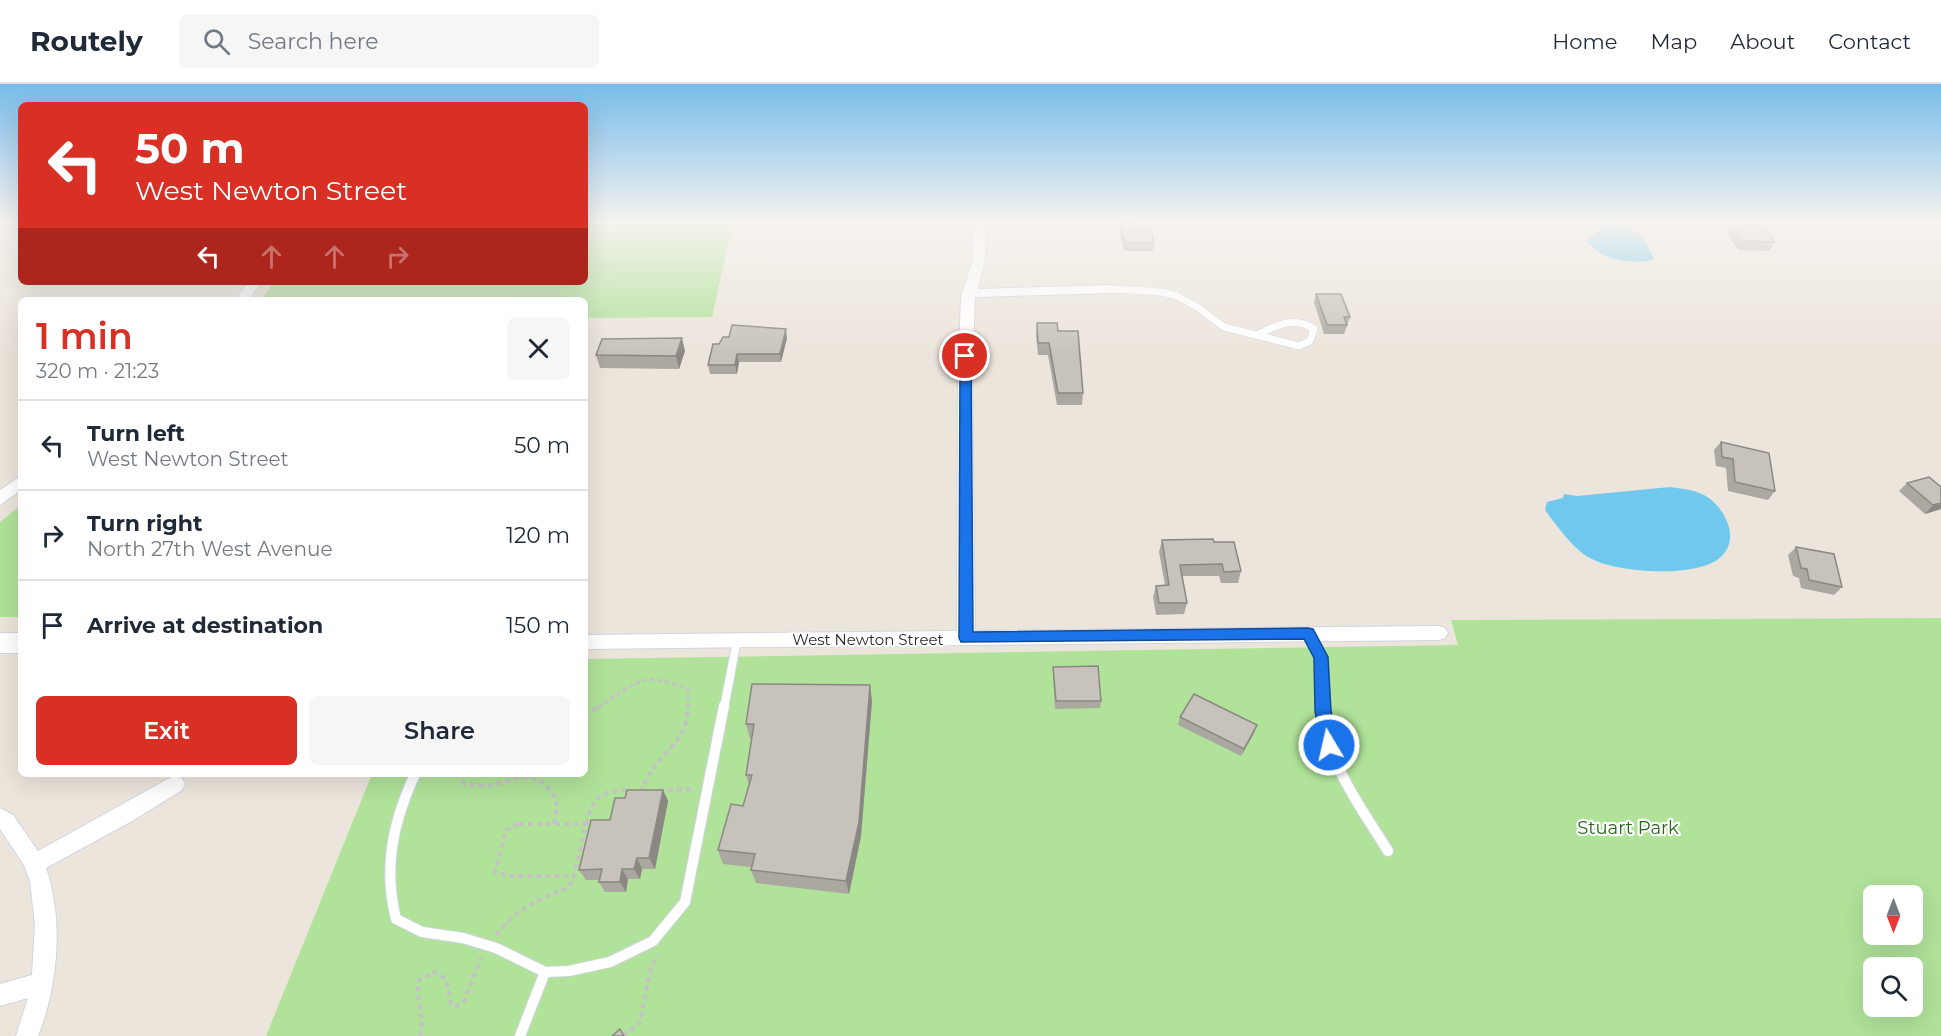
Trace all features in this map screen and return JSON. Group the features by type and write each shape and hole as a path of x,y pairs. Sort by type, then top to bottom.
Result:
{"street":[{"path":"966,638 964,376 970,293 977,266"},
{"path":"970,293 1113,289"},
{"path":"0,499 18,484"},
{"name":"West Newton Street","path":"588,642 1439,633"},
{"path":"0,643 18,643"},
{"path":"34,864 125,815 175,784"},
{"path":"0,817 6,821 34,864 42,887 45,908 41,983 27,1036"},
{"path":"0,995 41,983"}],"lane":[{"path":"1113,289 1161,292 1177,296 1197,307 1224,327 1299,346 1308,344 1313,338 1314,329 1305,321 1293,319 1278,323 1256,335"},
{"path":"1308,633 1321,657 1323,711 1329,745 1343,778 1388,851"},
{"path":"414,777 390,838 390,898 396,918 422,932 463,938 488,946 545,972 569,971 610,962 653,941 685,902 738,640"},
{"path":"520,1036 545,972"}],"path":[{"path":"588,714 642,678 670,680 688,688 687,724 679,739 645,776 642,790"},
{"path":"459,777 465,784 487,786 523,777 538,779 552,792 557,804 554,824"},
{"path":"420,1036 423,1016 417,991 418,982 425,974 435,972 446,979 451,1004 457,1006 464,1001 477,964 507,920 537,898 568,888 574,876 591,805 598,795 609,790 708,789"},
{"path":"574,876 509,876 495,872 506,830 519,824 586,824"},
{"path":"623,1036 640,1022 651,967 659,952"}],"green space":[{"path":"588,266 723,266 712,317 588,318 588,297 263,297 272,285 588,285"},
{"path":"18,507 18,617 0,617 0,522"},
{"name":"Stuart Park","path":"1941,618 1941,1036 266,1036 371,777 588,777 588,659 1458,645 1451,620"}],"water":[{"path":"1670,487 1700,493 1721,510 1728,526 1730,542 1721,557 1694,569 1675,571 1616,567 1582,553 1545,510 1547,502 1563,498 1564,494 1577,496"}],"building":[{"path":"1316,294 1341,294 1350,317 1344,317 1347,325 1327,325"},
{"path":"1037,323 1057,323 1058,331 1078,331 1083,393 1058,393 1049,343 1038,343"},
{"path":"732,325 786,329 780,354 737,354 735,365 708,365 713,344 719,344 723,337 729,337"},
{"path":"682,338 676,356 596,355 602,339"},
{"path":"1721,442 1769,453 1775,491 1735,482 1733,459 1722,457"},
{"path":"1929,477 1941,487 1941,503 1933,505 1907,483"},
{"path":"1213,539 1214,542 1234,542 1241,571 1224,572 1222,564 1180,565 1187,603 1159,603 1156,586 1169,585 1162,540"},
{"path":"1796,547 1834,554 1842,587 1809,580 1807,569 1801,568"},
{"path":"1098,666 1101,701 1056,701 1053,667"},
{"path":"752,684 870,685 859,822 846,881 751,870 755,854 718,850 731,804 743,806 752,775 746,775 754,724 746,724"},
{"path":"1194,694 1257,725 1244,749 1180,717"},
{"path":"627,790 663,790 649,858 637,858 634,869 622,869 620,882 599,882 602,869 579,870 591,820 610,820 615,798 625,798"},
{"path":"620,1029 624,1036 612,1036"}],"route":[{"path":"965,356 966,638 1308,633 1321,657 1323,711 1329,745"}]}
